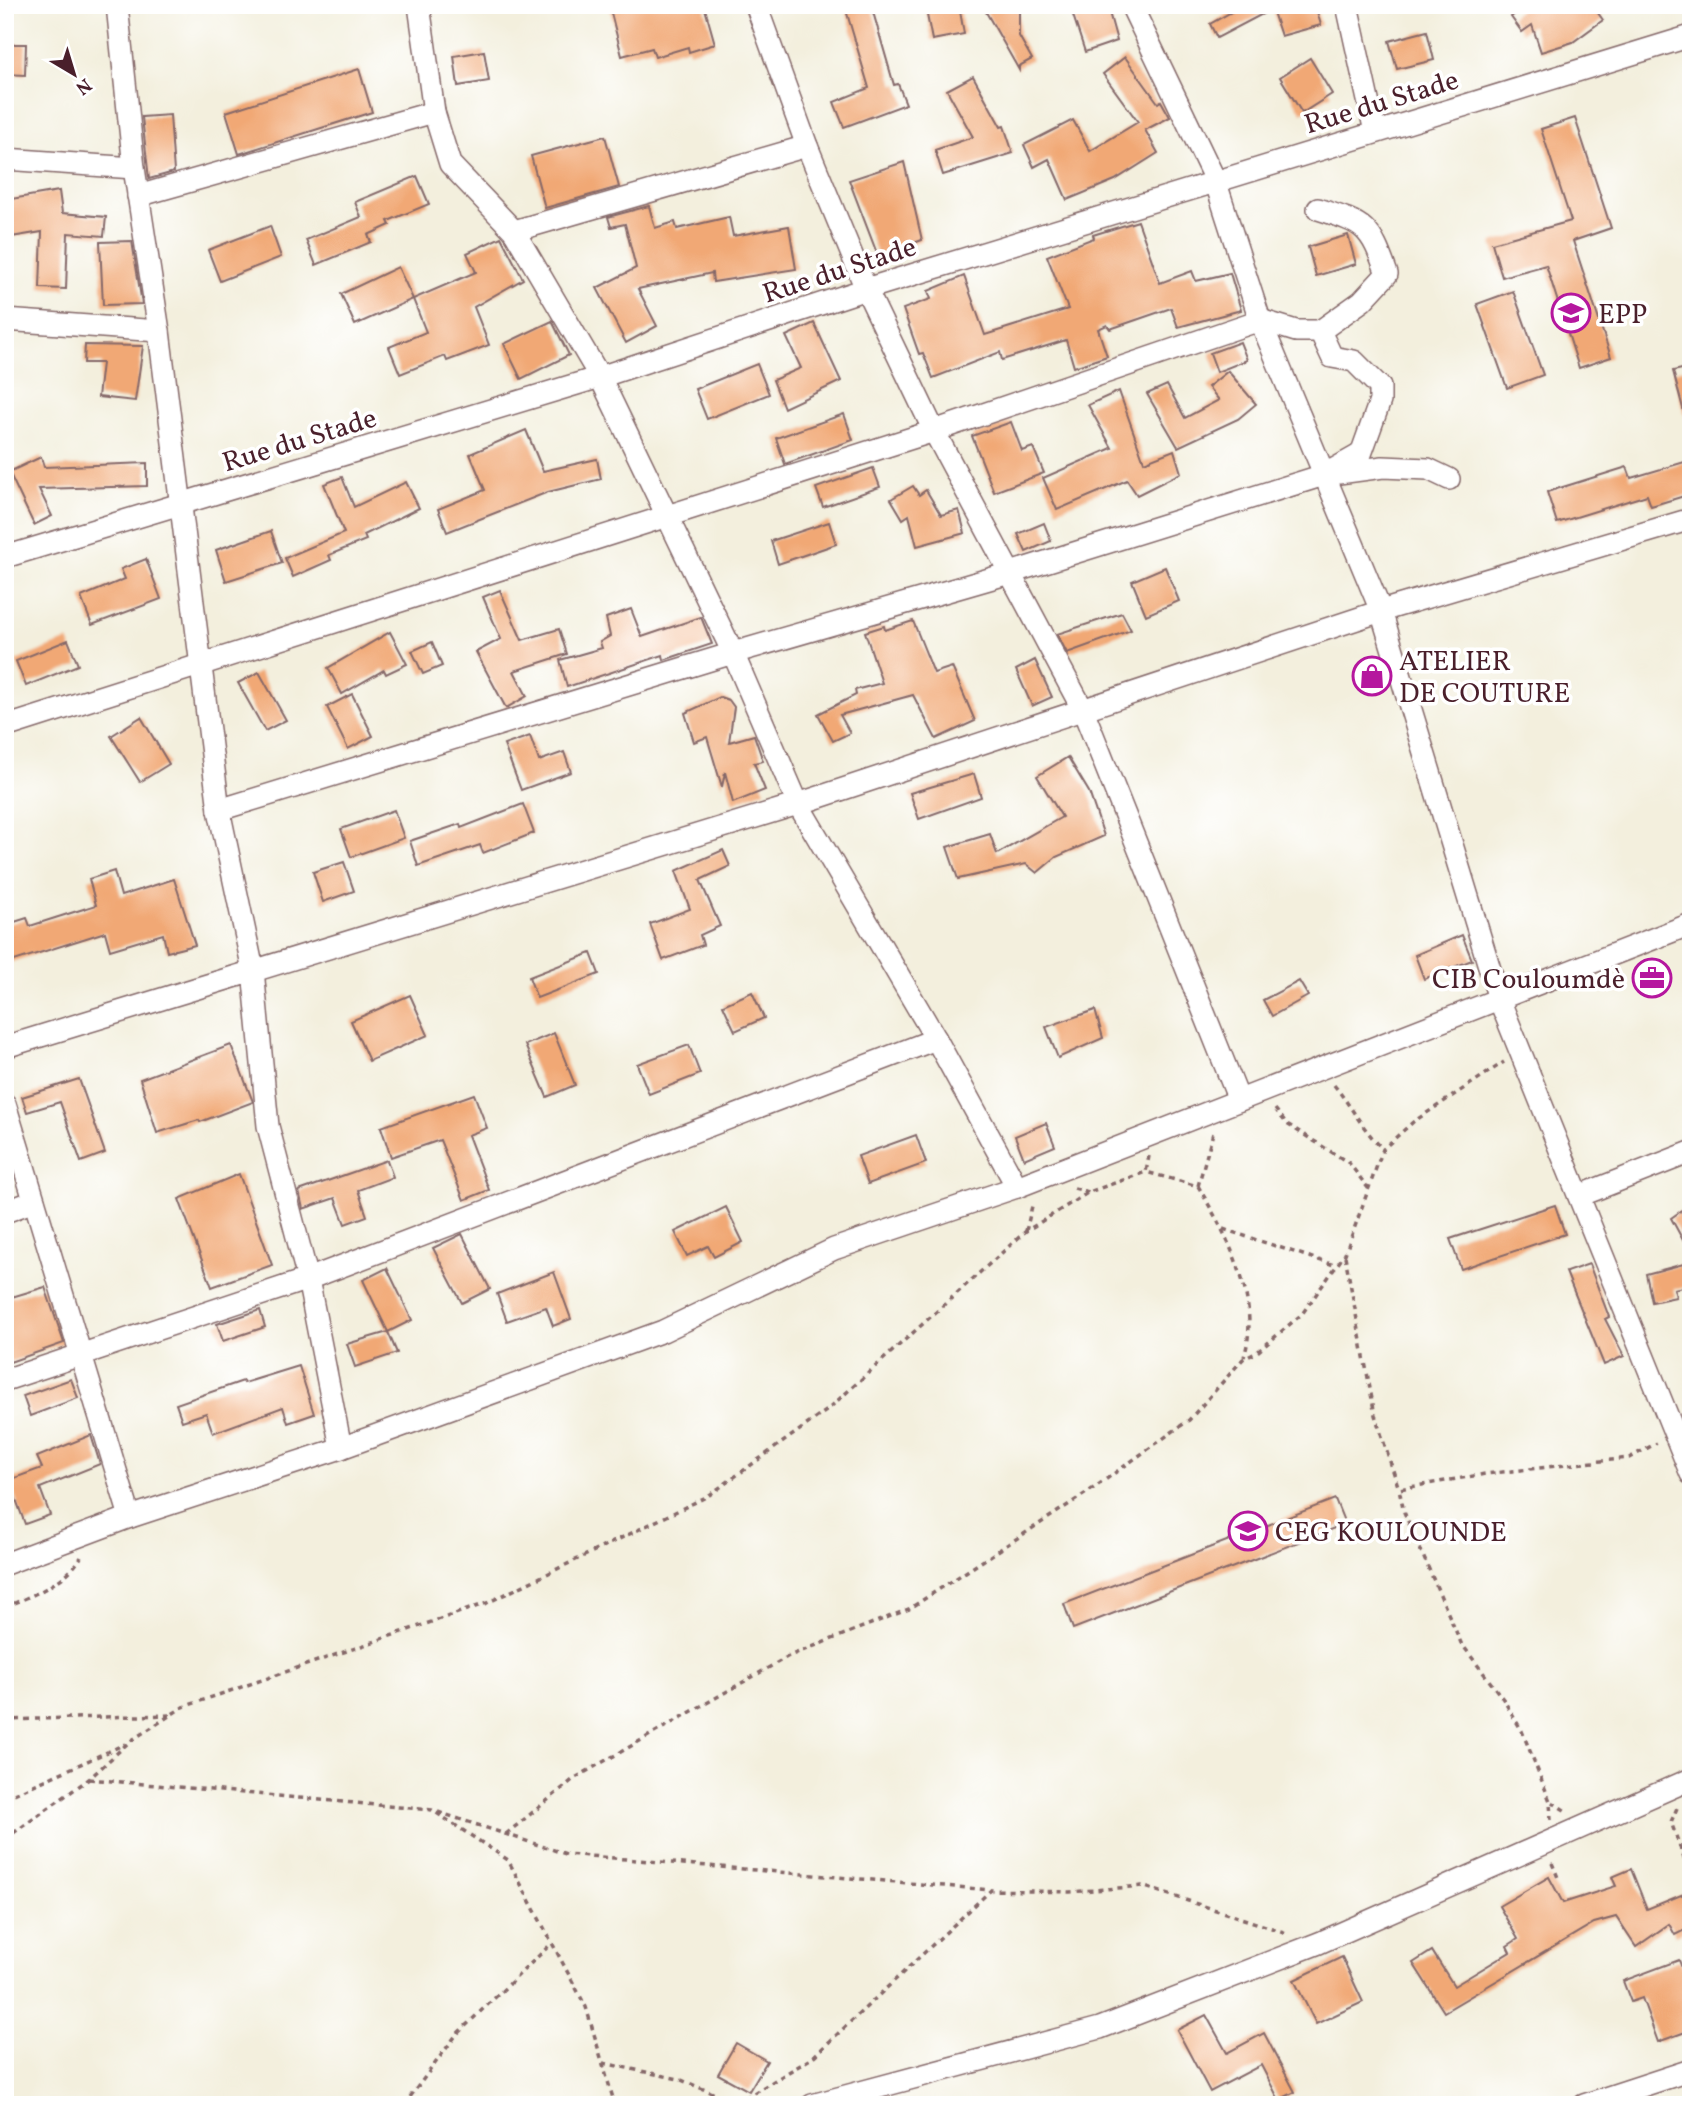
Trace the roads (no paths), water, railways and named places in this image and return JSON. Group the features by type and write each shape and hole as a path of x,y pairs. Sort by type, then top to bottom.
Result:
{"street":[{"path":"117,5 134,168 159,331 203,665 219,810 253,970 268,1126 308,1279 341,1448"},
{"path":"419,5 433,112 450,164 514,231 600,377 670,517 733,653 798,804 936,1040 1017,1187"},
{"path":"756,5 807,146 866,289 934,431 1083,710 1230,1104"},
{"path":"1131,5 1215,180 1260,320 1381,611 1499,999 1579,1196 1683,1431 1691,1474"},
{"path":"1347,5 1375,132"},
{"name":"Rue du Stade","path":"5,557 600,377 866,289 1691,36"},
{"path":"138,196 433,112"},
{"path":"514,231 807,146"},
{"path":"5,159 134,168"},
{"path":"5,727 670,517 1260,320 1296,331 1320,331 1362,301 1387,274 1377,244 1360,222 1318,209"},
{"path":"5,320 159,331"},
{"path":"1320,331 1332,357 1354,361 1380,387 1380,401 1361,454 1324,475"},
{"path":"219,810 733,653 1010,573 1324,475 1383,467 1428,469 1449,479"},
{"path":"5,1047 798,804 1381,611 1691,519"},
{"path":"5,1564 130,1517 341,1448 663,1331 834,1249 1017,1187 1691,924"},
{"path":"5,1380 79,1353 308,1279 936,1040"},
{"path":"5,1104 130,1517"},
{"path":"1579,1196 1691,1152"},
{"path":"5,1212 34,1201"},
{"path":"812,2105 1100,2028 1319,1943 1689,1779"},
{"path":"1584,2105 1691,2070"}],"place":[{"name":"EPP","path":"1571,313"},
{"name":"ATELIER DE COUTURE","path":"1372,676"},
{"name":"CIB Couloumdè","path":"1652,978"},
{"name":"CEG KOULOUNDE","path":"1248,1531"}]}
